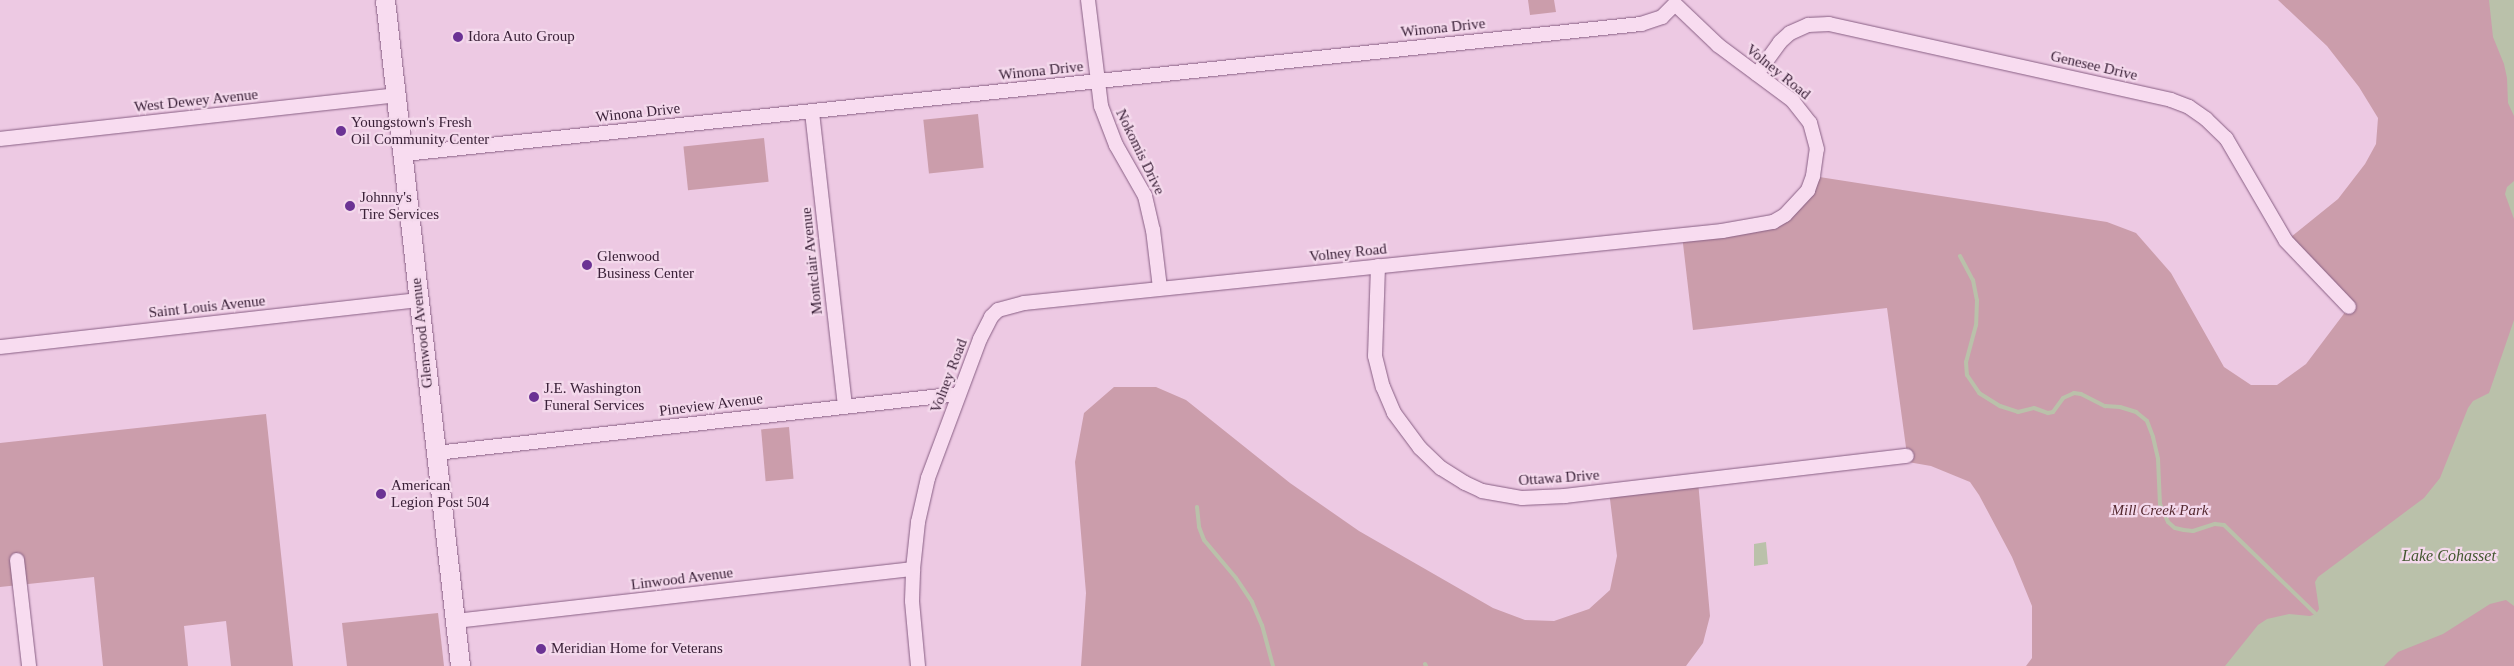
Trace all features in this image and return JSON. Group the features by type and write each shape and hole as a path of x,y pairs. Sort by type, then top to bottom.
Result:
{"main road":[{"name":"Glenwood Avenue","path":"385,0 404,154 418,300 460,666"}],"street":[{"name":"Nokomis Drive","path":"1088,0 1105,120 1116,145 1139,184 1149,208 1160,288"},
{"name":"Winona Drive","path":"404,154 1641,24 1662,17 1675,2"},
{"name":"Volney Road","path":"918,666 912,601 913,569 917,529 928,478 986,324 998,310 1024,303 1160,288 1722,231 1773,222 1785,215 1808,190 1816,162 1817,149 1810,123 1793,101 1718,45 1675,2"},
{"name":"Genesee Drive","path":"1757,74 1780,42 1790,33 1808,25 1829,24 2171,100 2189,107 2206,119 2226,138 2286,241 2349,307"},
{"name":"West Dewey Avenue","path":"0,139 396,95"},
{"name":"Montclair Avenue","path":"812,112 845,406"},
{"name":"Ottawa Drive","path":"1378,266 1375,356 1383,387 1394,413 1420,448 1441,468 1465,483 1482,490 1499,495 1530,499 1907,456"},
{"name":"Saint Louis Avenue","path":"0,347 418,300"},
{"name":"Pineview Avenue","path":"436,453 960,394"},
{"path":"17,560 29,666"},
{"name":"Linwood Avenue","path":"456,621 913,569"}],"green space":[{"path":"1528,0 1554,0 1556,12 1530,15"},
{"name":"Mill Creek Park","path":"2278,0 2514,0 2514,666 2026,666 2032,658 2032,606 2012,557 1979,495 1970,482 1931,466 1908,462 1887,308 1693,330 1682,235 1773,222 1813,176 2107,222 2136,233 2171,273 2224,367 2251,385 2277,385 2306,364 2349,307 2286,241 2338,199 2365,164 2376,144 2378,118 2359,87 2327,46"},
{"path":"978,114 984,168 929,173 923,120"},
{"path":"764,138 769,182 688,190 683,146"},
{"path":"1114,387 1156,387 1186,400 1290,483 1359,531 1493,608 1525,620 1554,621 1589,609 1610,590 1617,556 1609,491 1698,481 1710,616 1703,643 1686,666 1081,666 1086,593 1075,462 1084,413"},
{"path":"266,414 293,666 231,666 226,621 184,626 188,666 103,666 94,577 0,587 0,443"},
{"path":"789,427 794,479 766,481 761,429"},
{"path":"438,613 444,666 347,666 342,623"}],"water":[{"path":"2489,0 2514,0 2514,116 2508,103 2507,78 2504,64 2493,37"},
{"path":"2514,181 2514,219 2505,194 2507,187"},
{"name":"Lake Cohasset","path":"2514,320 2514,606 2506,600 2490,604 2443,634 2398,652 2384,666 2225,666 2258,625 2267,619 2289,614 2310,616 2316,614 2319,609 2315,582 2318,577 2424,498 2440,478 2468,408 2473,401 2489,393"},
{"path":"1766,542 1768,564 1754,566 1754,544"}],"waterway":[{"path":"1960,256 1973,280 1977,300 1976,325 1966,362 1967,375 1979,393 2000,406 2018,412 2034,408 2048,413 2053,412 2063,398 2074,393 2081,394 2105,406 2120,407 2136,412 2147,421 2153,437 2158,459 2160,504 2168,522 2175,528 2193,531 2215,524 2224,525 2316,614"},
{"path":"1197,507 1199,527 1204,540 1236,578 1252,602 1262,625 1273,666"}],"place":[{"name":"Idora Auto Group","path":"458,37"},
{"name":"Youngstown's Fresh Oil Community Center","path":"341,131"},
{"name":"Johnny's Tire Services","path":"350,206"},
{"name":"Glenwood Business Center","path":"587,265"},
{"name":"J.E. Washington Funeral Services","path":"534,397"},
{"name":"American Legion Post 504","path":"381,494"},
{"name":"Meridian Home for Veterans","path":"541,649"}]}
